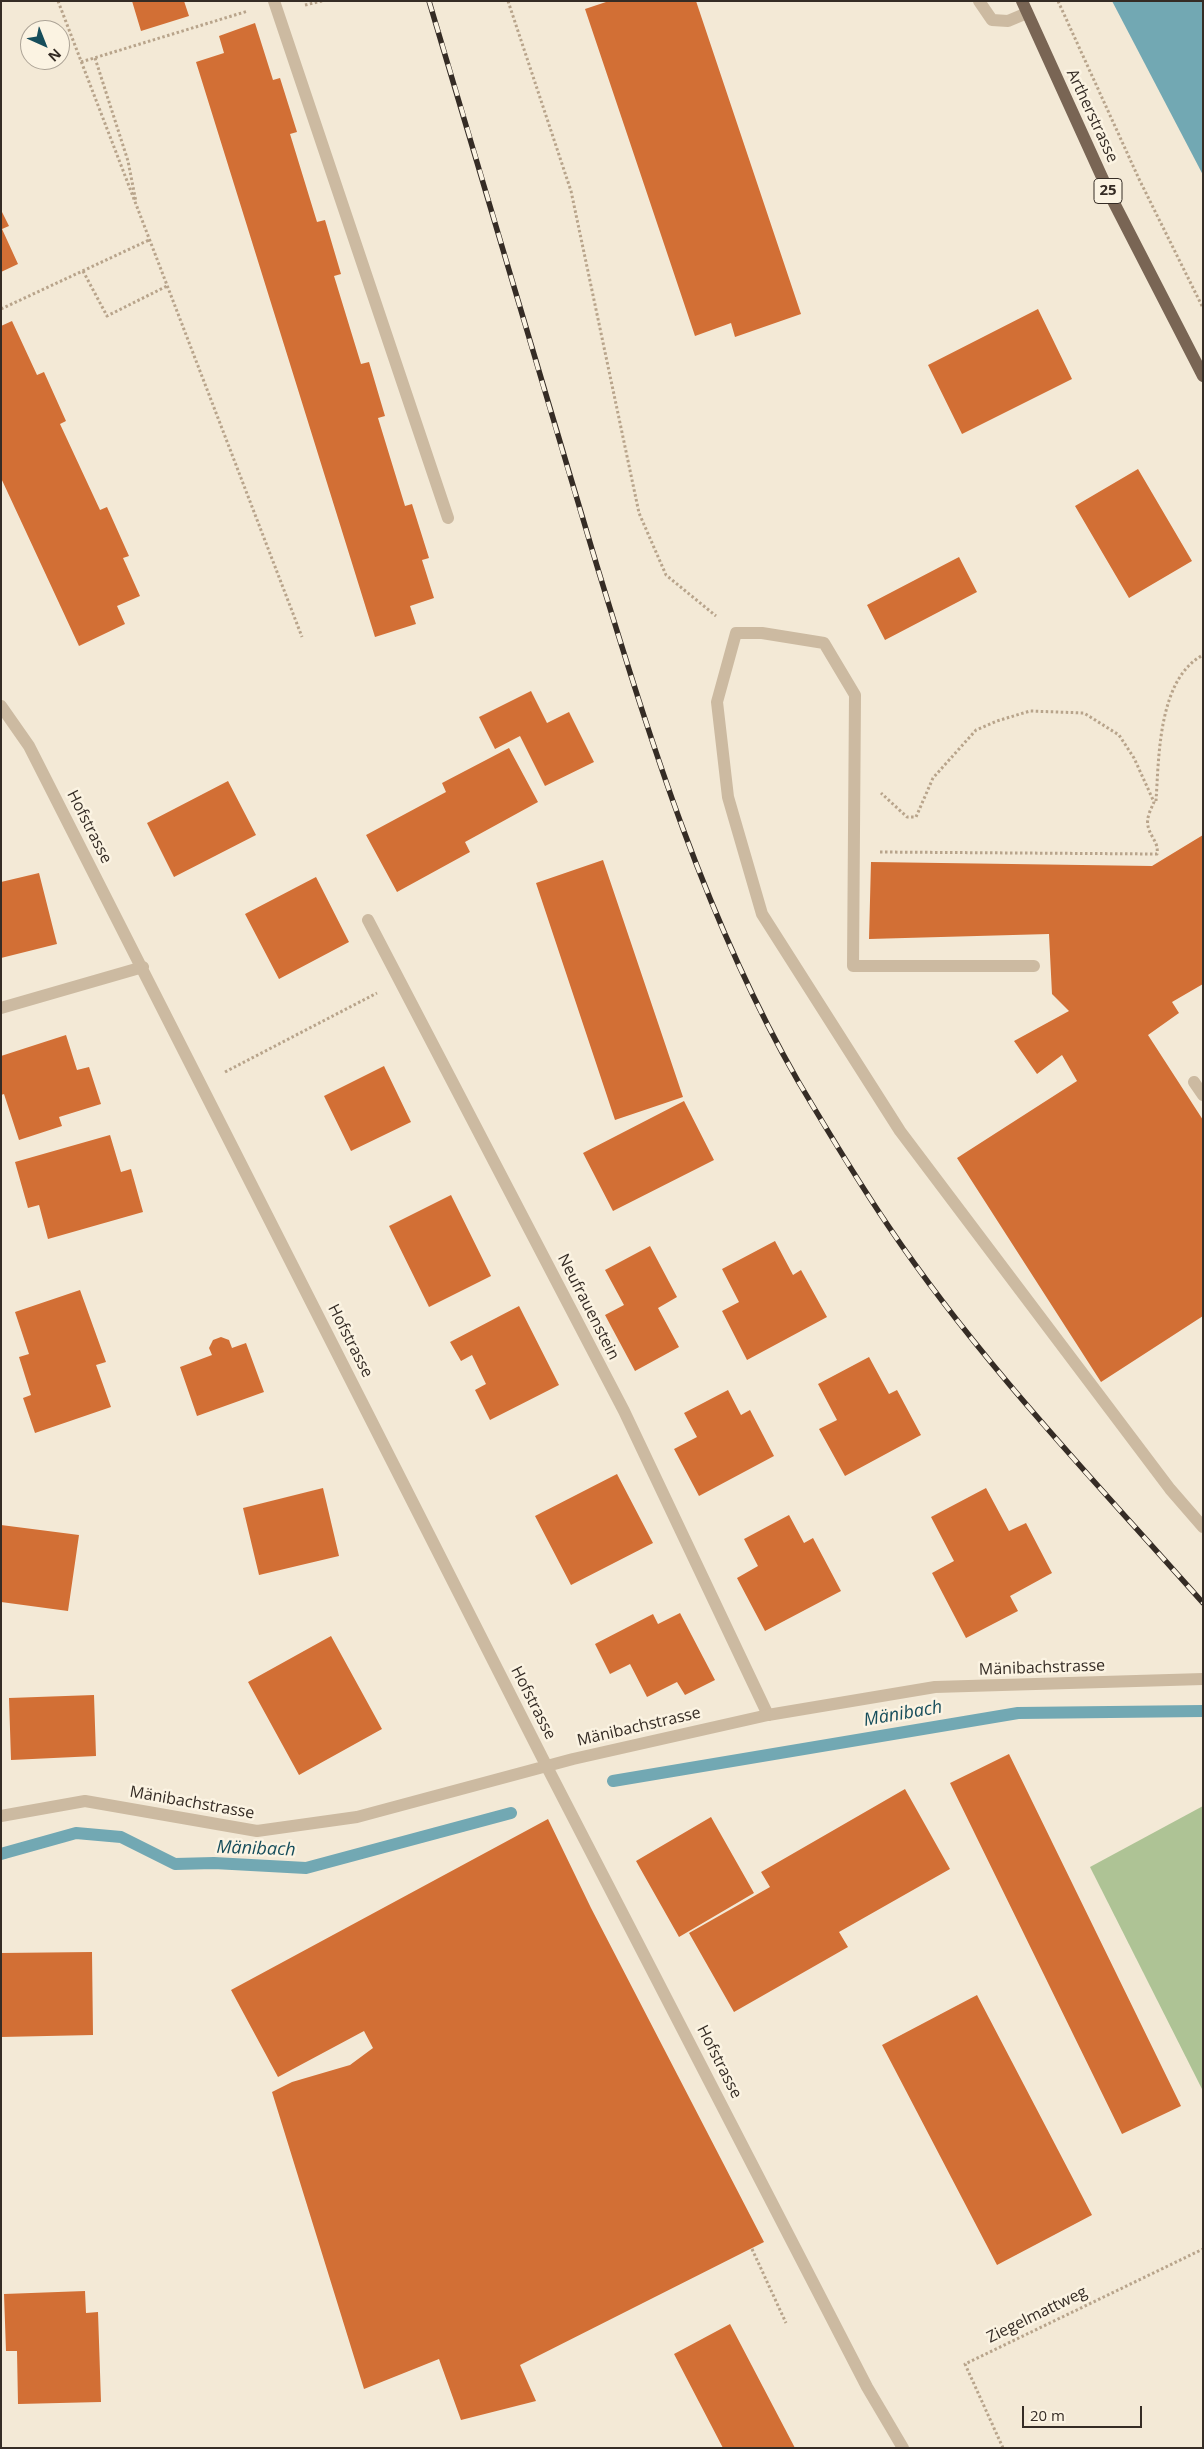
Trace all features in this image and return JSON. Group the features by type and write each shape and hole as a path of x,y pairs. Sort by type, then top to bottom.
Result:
{"main road":[{"name":"Artherstrasse","path":"1022,1 1111,197 1203,376"}],"street":[{"path":"274,1 448,518"},
{"path":"979,1 992,20 1008,21 1027,14"},
{"path":"1034,966 854,966 855,695 824,643 762,633 736,633 718,702 728,797 762,914 900,1131 1170,1489 1203,1527"},
{"name":"Hofstrasse","path":"1,706 29,746 143,967 546,1765 868,2387 903,2448"},
{"name":"Neufrauenstein","path":"368,920 624,1411 768,1715"},
{"path":"1,1008 143,967"},
{"path":"1194,1082 1203,1094"},
{"name":"Mänibachstrasse","path":"1,1816 85,1801 257,1831 357,1817 546,1765 768,1715 935,1687 1203,1680"}],"path":[{"path":"58,1 302,637"},
{"path":"508,1 571,191 639,513 666,575 736,633"},
{"path":"1058,1 1139,179 1203,308"},
{"path":"81,62 236,14"},
{"path":"95,58 128,161 138,210"},
{"path":"1,309 149,240"},
{"path":"83,271 107,316 167,286"},
{"path":"1156,801 1161,732 1169,702 1180,677 1203,655"},
{"path":"854,788 878,790 907,817 916,817 934,778 976,730 997,721 1030,711 1084,713 1119,735 1134,758 1154,802 1148,817 1148,826 1158,847 1158,854 854,852"},
{"path":"225,1073 368,998"},
{"path":"752,2249 786,2323"},
{"name":"Ziegelmattweg","path":"1003,2448 964,2364 1203,2249"}],"green space":[{"path":"1203,1806 1203,2091 1090,1867"}],"water":[{"path":"1112,1 1203,1 1203,175"}],"building":[{"path":"132,1 184,1 189,16 141,31"},
{"path":"609,1 696,1 801,314 735,337 731,323 695,336 585,9"},
{"path":"255,23 273,80 280,78 297,132 290,134 317,222 325,220 341,274 334,276 361,364 369,362 385,416 378,418 405,506 412,504 429,558 422,560 434,598 410,606 416,624 375,637 196,62 224,53 219,36"},
{"path":"1,210 9,226 2,229 18,264 1,272"},
{"path":"1038,309 1072,379 962,434 928,365"},
{"path":"12,321 37,375 44,372 66,421 60,424 100,510 107,507 129,556 123,558 140,596 117,606 125,624 79,646 1,478 1,326"},
{"path":"1138,469 1192,561 1129,598 1075,506"},
{"path":"959,557 977,592 885,640 867,605"},
{"path":"531,691 547,723 569,712 594,762 545,786 520,736 495,749 479,717"},
{"path":"509,748 538,802 465,842 470,852 397,892 366,835 446,792 442,783"},
{"path":"228,781 256,835 174,877 147,823"},
{"path":"1203,835 1203,984 1172,1002 1179,1013 1148,1035 1203,1120 1203,1316 1101,1382 957,1158 1077,1081 1062,1055 1037,1074 1014,1041 1069,1011 1052,994 1049,934 869,939 871,862 1152,866"},
{"path":"603,860 683,1097 615,1120 536,883"},
{"path":"39,873 57,944 1,958 1,882"},
{"path":"316,877 349,942 279,979 245,914"},
{"path":"66,1035 77,1070 89,1067 101,1104 59,1117 62,1126 19,1140 4,1094 1,1095 1,1056"},
{"path":"384,1066 411,1122 351,1151 324,1096"},
{"path":"684,1101 714,1160 613,1211 583,1153"},
{"path":"110,1135 121,1172 131,1169 143,1212 48,1239 39,1205 28,1208 15,1162"},
{"path":"451,1195 491,1276 429,1307 389,1226"},
{"path":"775,1241 793,1275 801,1270 827,1317 747,1360 722,1311 739,1302 722,1269"},
{"path":"650,1246 677,1297 658,1308 679,1347 635,1371 605,1315 624,1305 605,1270"},
{"path":"80,1290 106,1362 96,1365 111,1407 35,1433 23,1398 31,1395 19,1357 29,1354 15,1312"},
{"path":"519,1306 559,1385 490,1420 475,1390 486,1384 472,1355 461,1361 450,1342"},
{"path":"221,1337 229,1340 232,1348 246,1343 264,1392 197,1416 180,1367 212,1355 209,1348 213,1340"},
{"path":"869,1357 889,1394 897,1390 921,1435 845,1476 819,1429 837,1420 818,1384"},
{"path":"728,1390 741,1415 750,1410 774,1456 699,1496 674,1449 697,1437 684,1413"},
{"path":"617,1474 653,1543 571,1585 535,1516"},
{"path":"323,1488 339,1556 259,1575 243,1508"},
{"path":"986,1488 1009,1531 1026,1523 1052,1573 1010,1596 1018,1611 966,1638 932,1573 954,1561 931,1517"},
{"path":"789,1515 804,1543 813,1538 841,1591 765,1631 737,1578 758,1566 744,1539"},
{"path":"1,1525 79,1535 68,1611 1,1602"},
{"path":"680,1613 715,1680 685,1695 677,1682 647,1697 630,1664 610,1674 595,1644 653,1614 658,1624"},
{"path":"331,1636 382,1729 299,1775 248,1682"},
{"path":"94,1695 96,1756 11,1760 9,1698"},
{"path":"1009,1754 1181,2106 1122,2134 950,1783"},
{"path":"905,1789 950,1869 839,1932 848,1947 734,2012 689,1933 770,1887 761,1872"},
{"path":"711,1817 754,1893 679,1937 636,1861"},
{"path":"548,1819 591,1908 764,2242 520,2365 536,2401 461,2420 439,2359 364,2389 272,2092 292,2082 350,2065 373,2048 364,2031 278,2077 231,1990"},
{"path":"92,1952 93,2035 1,2037 1,1953"},
{"path":"977,1995 1092,2215 997,2265 882,2045"},
{"path":"85,2291 86,2313 98,2312 101,2402 18,2404 17,2351 6,2351 4,2294"},
{"path":"730,2324 795,2448 723,2448 674,2354"}],"waterway":[{"name":"Mänibach","path":"613,1781 1018,1713 1203,1711"},
{"name":"Mänibach","path":"1,1854 76,1833 121,1837 175,1864 214,1863 306,1868 511,1813"}],"railway":[{"path":"429,1 638,698 683,830 735,958 765,1020 798,1081 842,1155 924,1277 961,1326 1040,1420 1203,1603"}]}
